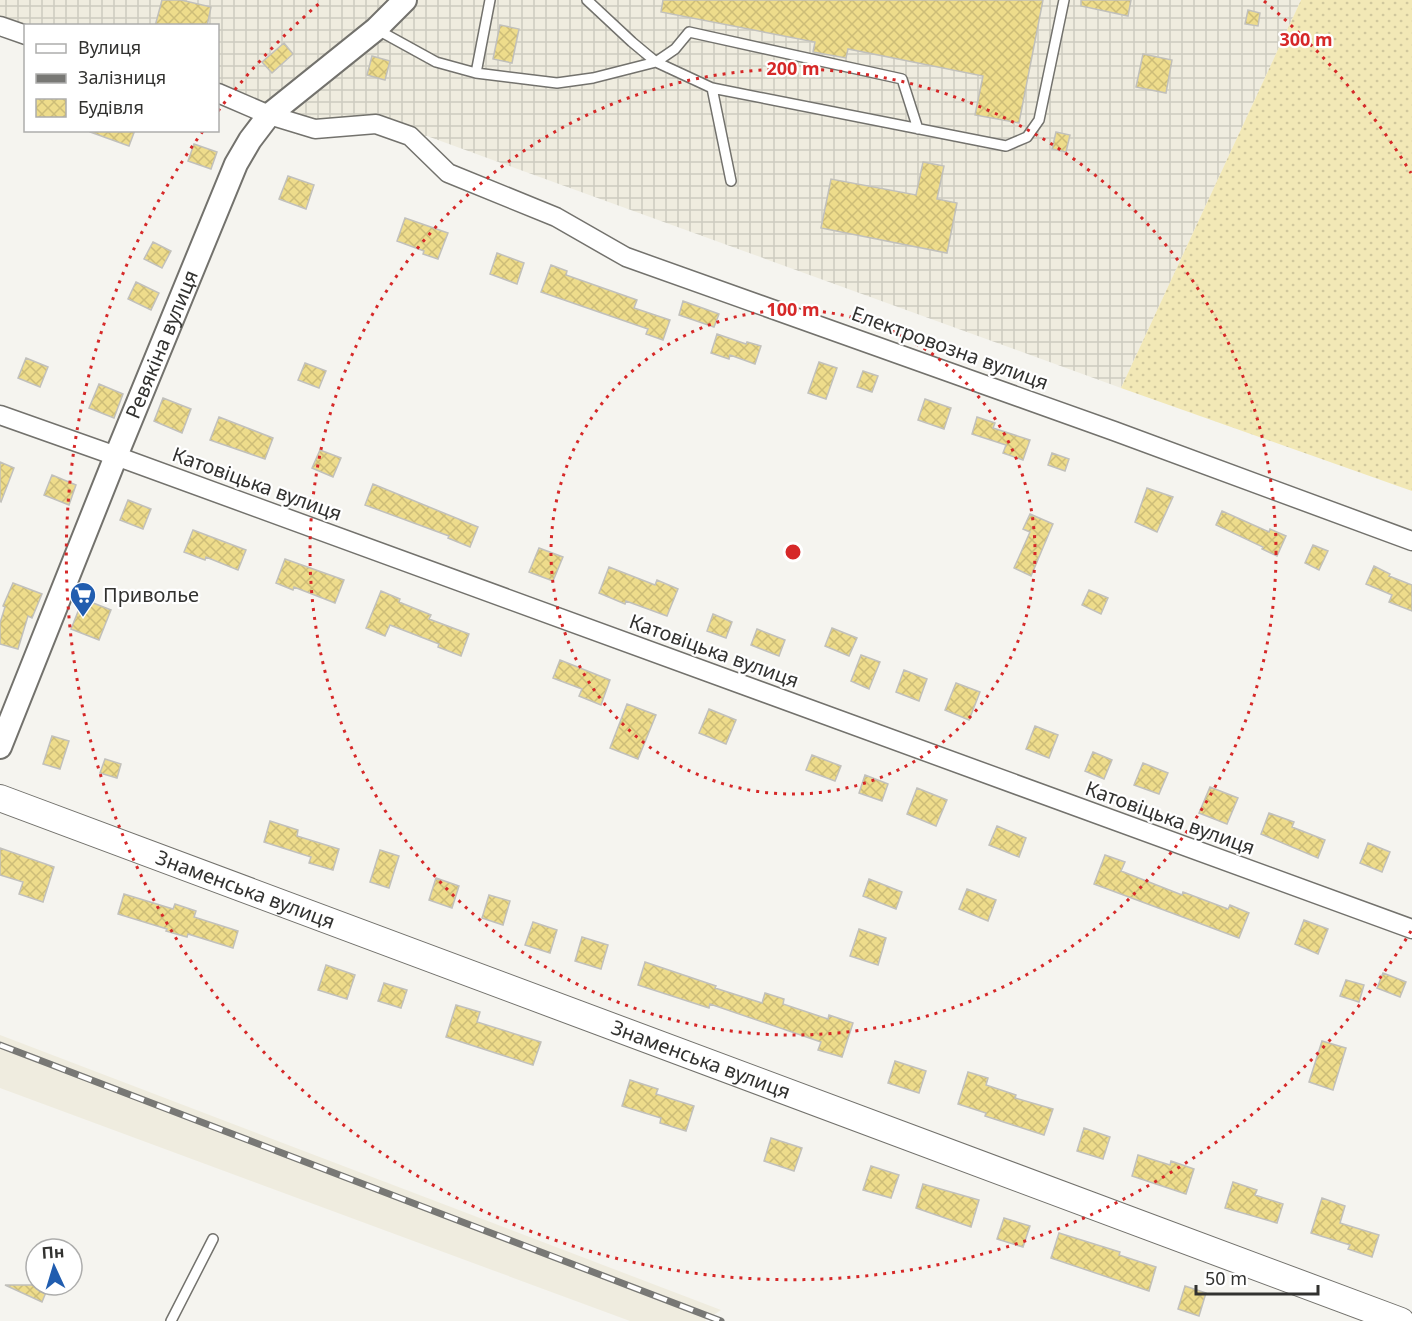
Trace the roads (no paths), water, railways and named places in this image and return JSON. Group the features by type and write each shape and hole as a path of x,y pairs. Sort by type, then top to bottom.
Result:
{"main road":[{"name":"Знаменська вулиця","path":"0,798 1401,1321"}],"street":[{"name":"Ревякіна вулиця","path":"0,747 236,164 269,115 376,29 405,0"},
{"path":"0,26 24,34"},
{"name":"Електровозна вулиця","path":"219,93 269,115 315,129 376,124 410,136 448,173 556,217 626,257 1103,427 1412,541"},
{"name":"Катовіцька вулиця","path":"0,416 116,456 1412,929"}],"lane":[{"path":"476,73 490,0"},
{"path":"587,0 656,62 712,88 1006,146 1027,137 1039,120 1064,0"},
{"path":"376,29 436,62 476,73 557,83 593,78 656,62 675,49 689,32 902,79 918,129"},
{"path":"712,88 731,181"},
{"path":"171,1321 213,1239"}],"railway":[{"path":"0,1045 721,1321"}],"place":[{"name":"Приволье","path":"83,618"}]}
